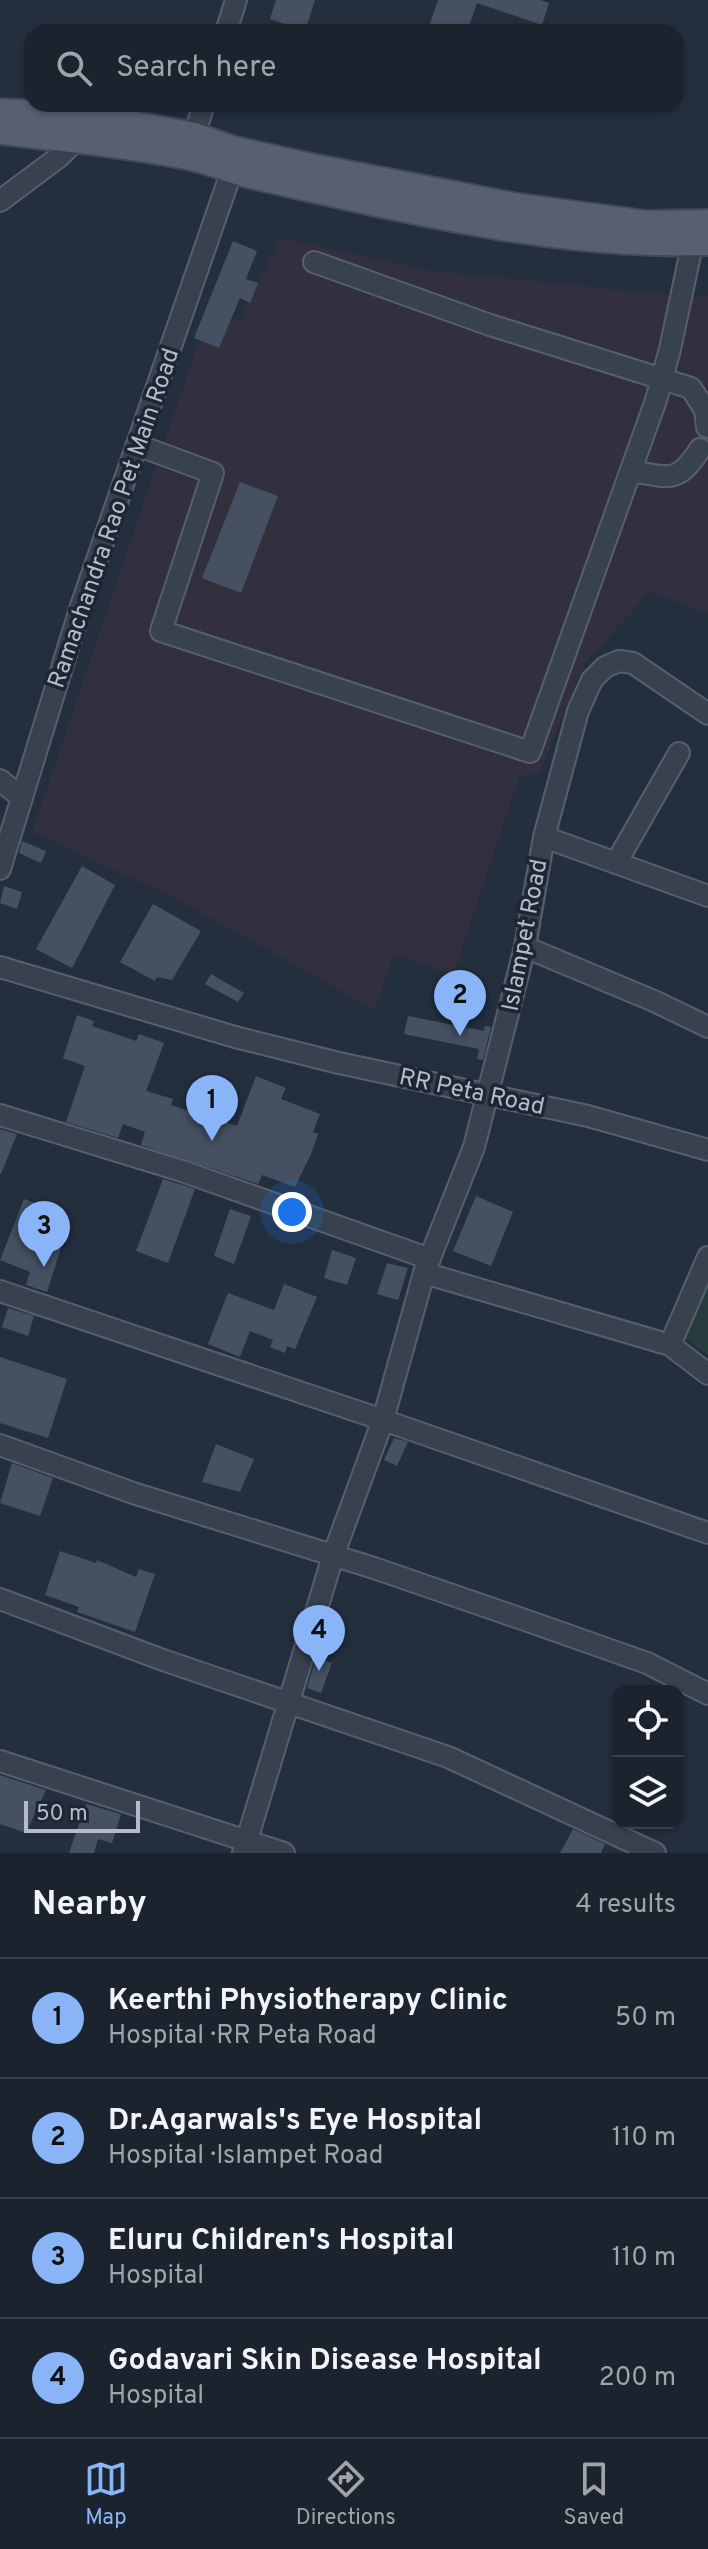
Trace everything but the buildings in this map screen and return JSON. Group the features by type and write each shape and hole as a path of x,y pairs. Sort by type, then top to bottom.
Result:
{"main road":[{"path":"0,112 92,117 194,136 234,150 431,202 577,236 702,233"},
{"path":"0,131 189,156 232,170 431,202"}],"street":[{"path":"228,24 236,0"},
{"path":"194,136 202,112"},
{"path":"0,201 59,157 76,140"},
{"name":"Ramachandra Rao Pet Main Road","path":"0,869 81,606 232,170"},
{"path":"137,445 213,473 161,631 530,752 662,379 702,233"},
{"path":"314,262 490,325 691,388 705,410 707,427"},
{"path":"631,471 672,477 688,467 700,449"},
{"name":"Islampet Road","path":"244,1848 333,1556 383,1420 427,1266 474,1147 525,947 544,837 578,711 592,680 605,667 619,661 633,663 708,714"},
{"path":"616,863 679,753"},
{"path":"0,780 22,798"},
{"path":"544,837 708,896"},
{"path":"525,947 708,1027"},
{"name":"RR Peta Road","path":"0,967 235,1037 339,1063 588,1116 708,1150"},
{"path":"0,1115 182,1171 427,1266 670,1345 708,1374"},
{"path":"670,1345 708,1257"},
{"path":"0,1291 708,1533"},
{"path":"0,1445 133,1493 333,1556 647,1663 708,1694"},
{"path":"0,1599 288,1704 448,1757 655,1853"},
{"path":"0,1761 244,1848 284,1853"}],"shaded area":[{"path":"281,238 432,271 682,296 708,295 708,614 650,592 586,661 539,773 519,777 453,975 394,954 375,1010 175,898 32,832 206,320 240,320"}],"green space":[{"path":"708,1277 708,1355 681,1336"}],"place":[{"name":"Dr.Agarwals's Eye Hospital","path":"460,1036"},
{"name":"Keerthi Physiotherapy Clinic","path":"212,1141"},
{"name":"Eluru Children's Hospital","path":"44,1267"},
{"name":"Godavari Skin Disease Hospital","path":"319,1671"}]}
